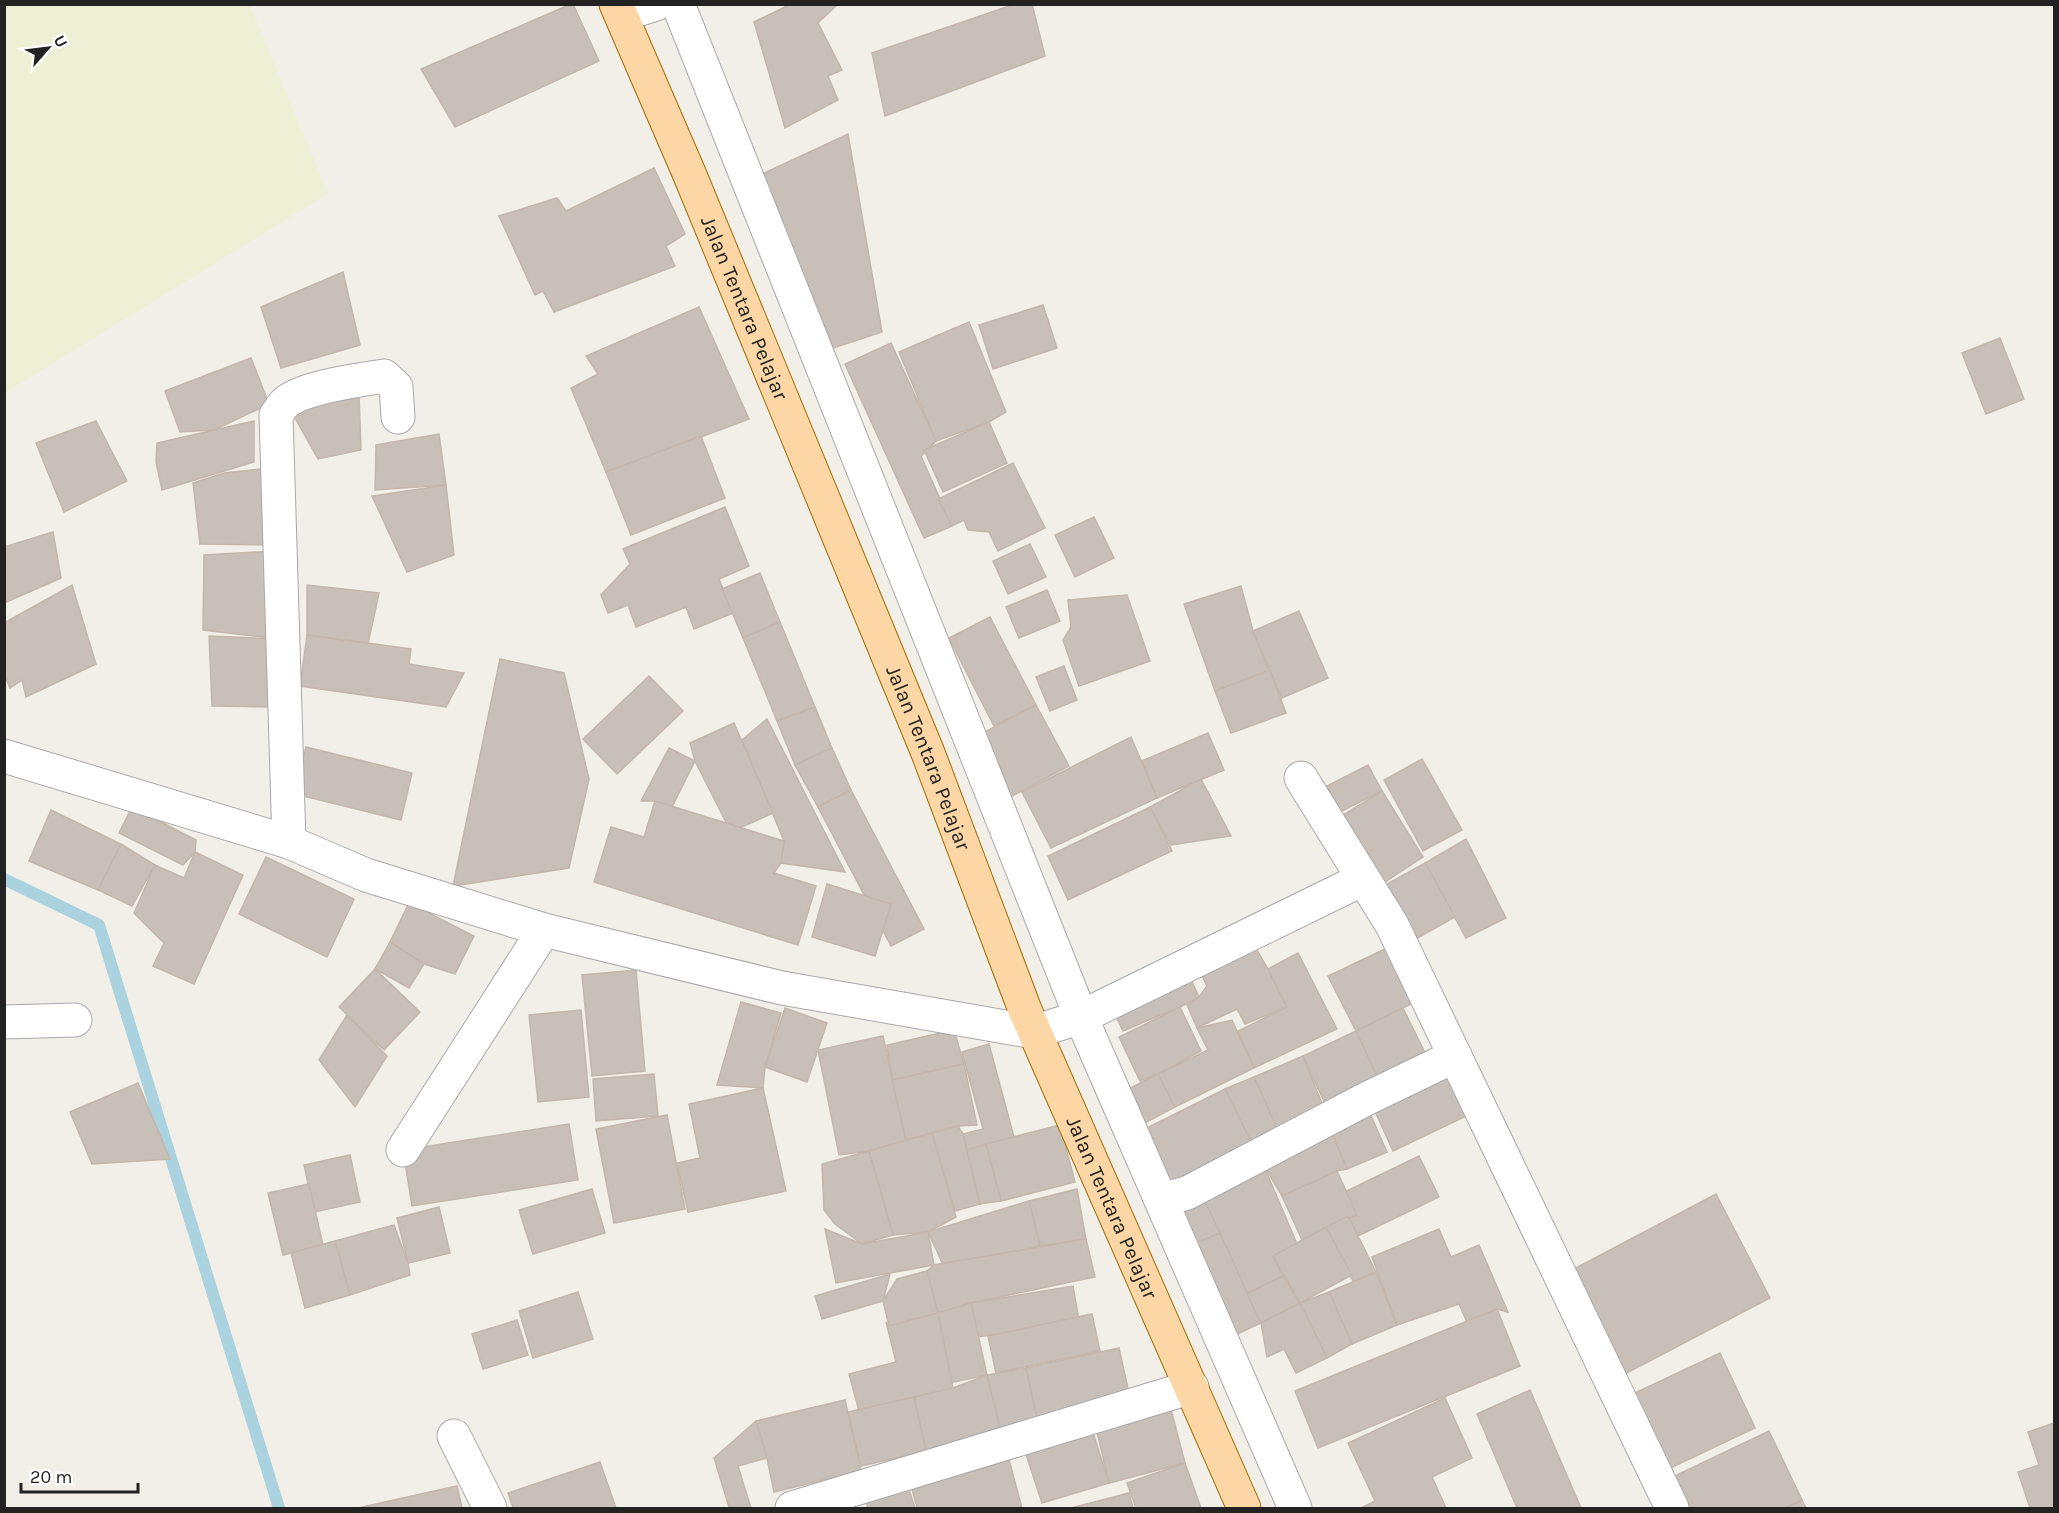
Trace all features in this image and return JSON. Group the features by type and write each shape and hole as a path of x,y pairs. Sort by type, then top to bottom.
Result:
{"main road":[{"name":"Jalan Tentara Pelajar","path":"618,10 689,173 928,753 1034,1032 1244,1509"}],"street":[{"path":"618,10 656,4"},
{"path":"678,4 1081,1017 1295,1509"},
{"path":"289,842 276,415 295,397 342,382 384,376 396,387 398,417"},
{"path":"4,756 289,842 366,875 544,930 782,988 1034,1032 1081,1017 1363,879"},
{"path":"1301,778 1392,925 1672,1509"},
{"path":"403,1150 544,930"},
{"path":"4,1022 75,1020"},
{"path":"1161,1200 1187,1193 1368,1098 1455,1056"},
{"path":"792,1509 1192,1387"},
{"path":"454,1436 490,1509"}],"green space":[{"path":"5,4 250,5 328,194 5,393"}],"building":[{"path":"571,4 599,61 455,127 421,69"},
{"path":"791,4 838,4 818,23 842,70 828,76 838,100 785,128 754,22"},
{"path":"1015,4 1032,4 1045,56 885,116 872,53"},
{"path":"848,134 882,332 833,348 762,174"},
{"path":"654,168 685,234 666,246 675,266 554,312 543,291 535,295 499,216 557,198 566,211"},
{"path":"343,272 360,345 281,368 261,307"},
{"path":"1043,305 1057,348 993,369 979,325"},
{"path":"699,307 749,419 606,472 571,388 598,374 586,356"},
{"path":"969,322 1006,412 989,422 936,441 899,352"},
{"path":"2000,338 2024,399 1986,414 1962,353"},
{"path":"891,343 936,441 921,456 952,526 924,538 845,364"},
{"path":"251,358 269,404 214,430 180,432 165,391"},
{"path":"359,395 361,450 318,459 290,409"},
{"path":"96,421 127,481 64,512 36,443"},
{"path":"254,421 254,462 162,490 156,462 157,443"},
{"path":"989,422 1007,463 943,492 924,450"},
{"path":"439,434 446,485 375,490 376,445"},
{"path":"701,436 725,498 631,535 606,472"},
{"path":"1013,463 1045,528 998,551 989,532 968,530 964,520 952,526 938,499"},
{"path":"270,468 275,545 200,544 193,483 224,473"},
{"path":"446,485 454,555 407,572 372,496"},
{"path":"725,507 749,566 719,579 733,613 694,629 686,607 636,627 628,605 608,613 601,595 630,564 623,549"},
{"path":"1094,517 1114,558 1075,577 1055,535"},
{"path":"53,532 61,578 4,603 4,547"},
{"path":"1030,544 1046,577 1008,594 993,561"},
{"path":"276,551 279,639 203,630 204,555"},
{"path":"760,573 780,622 743,638 722,589"},
{"path":"72,585 96,664 26,697 22,680 10,688 4,673 4,623"},
{"path":"307,585 379,593 368,644 307,635"},
{"path":"1241,586 1253,631 1269,672 1215,691 1184,604"},
{"path":"1047,590 1060,621 1019,638 1006,607"},
{"path":"1127,595 1150,661 1079,686 1063,640 1071,627 1068,600"},
{"path":"1299,611 1328,678 1282,698 1253,631"},
{"path":"990,617 1036,705 994,726 949,638"},
{"path":"780,622 815,707 777,721 743,638"},
{"path":"307,635 411,649 409,664 464,673 446,707 300,686"},
{"path":"209,636 279,639 271,707 212,706"},
{"path":"500,659 564,673 589,779 569,868 453,886"},
{"path":"1064,666 1077,700 1050,711 1036,677"},
{"path":"1270,670 1286,713 1231,733 1215,691"},
{"path":"649,676 683,711 617,774 583,739"},
{"path":"1036,705 1069,766 1012,796 979,735"},
{"path":"815,707 832,748 795,765 777,721"},
{"path":"767,719 845,872 781,863 784,841 742,740"},
{"path":"734,723 773,813 731,832 695,761 690,743"},
{"path":"1208,733 1224,770 1157,798 1142,761"},
{"path":"1131,737 1157,798 1051,848 1022,792"},
{"path":"306,747 412,773 401,820 295,794"},
{"path":"669,748 695,761 668,815 655,801 641,801"},
{"path":"832,748 851,790 818,807 795,765"},
{"path":"1422,759 1462,830 1423,851 1384,780"},
{"path":"1368,765 1382,791 1336,814 1323,788"},
{"path":"1201,779 1231,836 1171,845 1150,807"},
{"path":"851,790 924,929 891,946 818,807"},
{"path":"1382,791 1423,857 1382,884 1340,817"},
{"path":"655,801 784,841 781,863 774,873 816,886 798,945 594,882 611,827 644,837"},
{"path":"132,807 196,840 195,852 183,865 119,833"},
{"path":"1150,807 1172,851 1068,900 1048,856"},
{"path":"51,810 121,844 98,890 29,861"},
{"path":"1466,839 1506,918 1466,938 1425,863"},
{"path":"121,844 155,865 132,906 98,890"},
{"path":"195,852 243,875 194,984 153,966 164,943 134,913 155,865 184,878"},
{"path":"266,857 354,899 327,957 239,914"},
{"path":"1425,863 1455,917 1407,944 1378,889"},
{"path":"827,884 891,904 875,956 812,937"},
{"path":"409,903 474,936 455,974 424,964 390,942"},
{"path":"1251,940 1287,1007 1245,1024 1237,1009 1197,1028 1187,1005 1199,997 1207,986 1197,966"},
{"path":"390,942 424,964 409,988 375,969"},
{"path":"1389,947 1415,1002 1356,1031 1328,976"},
{"path":"1298,953 1337,1029 1254,1068 1238,1031 1287,1007 1268,969"},
{"path":"375,969 420,1012 384,1050 339,1007"},
{"path":"636,970 645,1071 592,1076 582,975"},
{"path":"1188,973 1199,997 1123,1031 1112,1008"},
{"path":"741,1002 781,1013 765,1067 763,1088 717,1085"},
{"path":"1180,1007 1201,1051 1140,1081 1119,1037"},
{"path":"785,1008 827,1023 807,1082 765,1067"},
{"path":"1403,1008 1430,1063 1381,1085 1356,1031"},
{"path":"581,1010 589,1097 538,1102 529,1015"},
{"path":"347,1015 387,1056 355,1107 319,1060"},
{"path":"1232,1020 1254,1068 1175,1107 1158,1074 1208,1050 1197,1028"},
{"path":"954,1030 964,1064 892,1080 887,1045"},
{"path":"1356,1031 1381,1085 1328,1110 1303,1056"},
{"path":"883,1036 906,1140 869,1151 839,1155 818,1050"},
{"path":"989,1044 1014,1137 967,1150 963,1134 983,1129 962,1052"},
{"path":"1303,1056 1327,1116 1280,1135 1254,1077"},
{"path":"1451,1060 1475,1112 1393,1151 1369,1098"},
{"path":"964,1064 977,1125 958,1126 906,1140 892,1080"},
{"path":"654,1074 658,1116 596,1121 593,1079"},
{"path":"1158,1074 1175,1107 1143,1124 1126,1090"},
{"path":"1254,1077 1280,1135 1255,1150 1225,1089"},
{"path":"138,1083 170,1159 92,1164 70,1112"},
{"path":"763,1088 786,1191 688,1212 677,1163 700,1158 689,1104"},
{"path":"1225,1089 1255,1150 1171,1199 1149,1127"},
{"path":"1369,1111 1387,1152 1347,1169 1330,1129"},
{"path":"667,1115 685,1209 614,1223 596,1129"},
{"path":"569,1124 578,1180 412,1206 403,1150"},
{"path":"1060,1125 1075,1182 1001,1201 986,1144"},
{"path":"958,1126 963,1134 980,1204 955,1211 932,1133"},
{"path":"1330,1129 1347,1169 1337,1171 1282,1196 1263,1164"},
{"path":"932,1133 956,1217 928,1232 893,1235 869,1151"},
{"path":"986,1144 1001,1201 980,1204 967,1150"},
{"path":"869,1151 893,1235 862,1244 835,1224 824,1210 822,1164"},
{"path":"350,1155 360,1202 314,1212 304,1165"},
{"path":"1419,1156 1439,1197 1358,1236 1338,1195"},
{"path":"1263,1164 1298,1246 1273,1256 1283,1276 1245,1294 1200,1191"},
{"path":"1337,1171 1357,1215 1326,1227 1302,1240 1282,1196"},
{"path":"309,1184 323,1245 283,1255 268,1193"},
{"path":"592,1189 605,1233 533,1254 519,1210"},
{"path":"1077,1189 1086,1239 1040,1246 1029,1201"},
{"path":"1200,1191 1220,1233 1185,1248 1166,1207"},
{"path":"1716,1194 1770,1298 1623,1375 1570,1271"},
{"path":"1029,1201 1040,1246 945,1269 928,1232"},
{"path":"439,1207 450,1253 408,1263 397,1218"},
{"path":"1348,1216 1376,1272 1354,1283 1326,1227"},
{"path":"394,1225 410,1275 350,1295 335,1241"},
{"path":"1326,1227 1352,1275 1300,1303 1273,1256"},
{"path":"825,1229 862,1244 928,1232 934,1265 836,1283"},
{"path":"1439,1229 1451,1257 1479,1245 1508,1312 1497,1309 1470,1329 1459,1304 1397,1325 1372,1257"},
{"path":"1220,1233 1261,1323 1227,1339 1185,1248"},
{"path":"1086,1239 1095,1277 971,1303 938,1313 927,1271 934,1265"},
{"path":"335,1241 350,1295 305,1308 291,1253"},
{"path":"927,1271 938,1313 889,1326 883,1301 897,1279"},
{"path":"1376,1272 1397,1325 1352,1344 1329,1292"},
{"path":"890,1274 883,1301 822,1319 815,1296"},
{"path":"1283,1276 1300,1303 1261,1323 1247,1294"},
{"path":"1073,1286 1079,1321 978,1337 971,1303"},
{"path":"578,1292 593,1339 533,1358 519,1311"},
{"path":"1329,1292 1352,1344 1327,1358 1300,1303"},
{"path":"971,1303 987,1375 949,1383 938,1313"},
{"path":"1300,1303 1327,1358 1296,1373 1284,1349 1267,1357 1261,1323"},
{"path":"1497,1309 1520,1366 1318,1448 1295,1391"},
{"path":"938,1313 953,1388 859,1411 849,1374 896,1362 886,1322 889,1326"},
{"path":"1092,1314 1100,1351 996,1373 988,1336"},
{"path":"517,1320 528,1355 483,1369 472,1334"},
{"path":"1119,1348 1131,1402 1038,1424 1026,1368"},
{"path":"1720,1353 1755,1428 1660,1473 1624,1398"},
{"path":"1026,1368 1038,1424 1001,1432 987,1375"},
{"path":"987,1375 1001,1432 926,1451 914,1397 953,1388"},
{"path":"1530,1390 1581,1508 1517,1508 1477,1414"},
{"path":"914,1397 926,1451 861,1466 848,1412"},
{"path":"1445,1398 1472,1458 1432,1477 1446,1508 1361,1508 1375,1501 1348,1443"},
{"path":"845,1400 861,1471 774,1492 756,1421"},
{"path":"1169,1402 1185,1463 1109,1483 1094,1419"},
{"path":"756,1421 767,1458 738,1466 751,1508 729,1507 714,1458"},
{"path":"1090,1423 1109,1483 1042,1503 1023,1445"},
{"path":"2054,1423 2054,1508 2030,1508 2018,1472 2039,1465 2028,1432"},
{"path":"1769,1431 1802,1500 1784,1508 1677,1508 1664,1481"},
{"path":"1007,1452 1022,1508 917,1508 909,1478"},
{"path":"600,1462 616,1508 513,1508 508,1493"},
{"path":"1185,1463 1201,1508 1136,1508 1127,1483"},
{"path":"906,1481 915,1508 868,1508 864,1493"},
{"path":"457,1486 462,1508 358,1508"},
{"path":"1129,1493 1133,1508 1071,1508"},
{"path":"1802,1500 1806,1508 1786,1508"}],"waterway":[{"path":"4,879 99,925 279,1508"}]}
